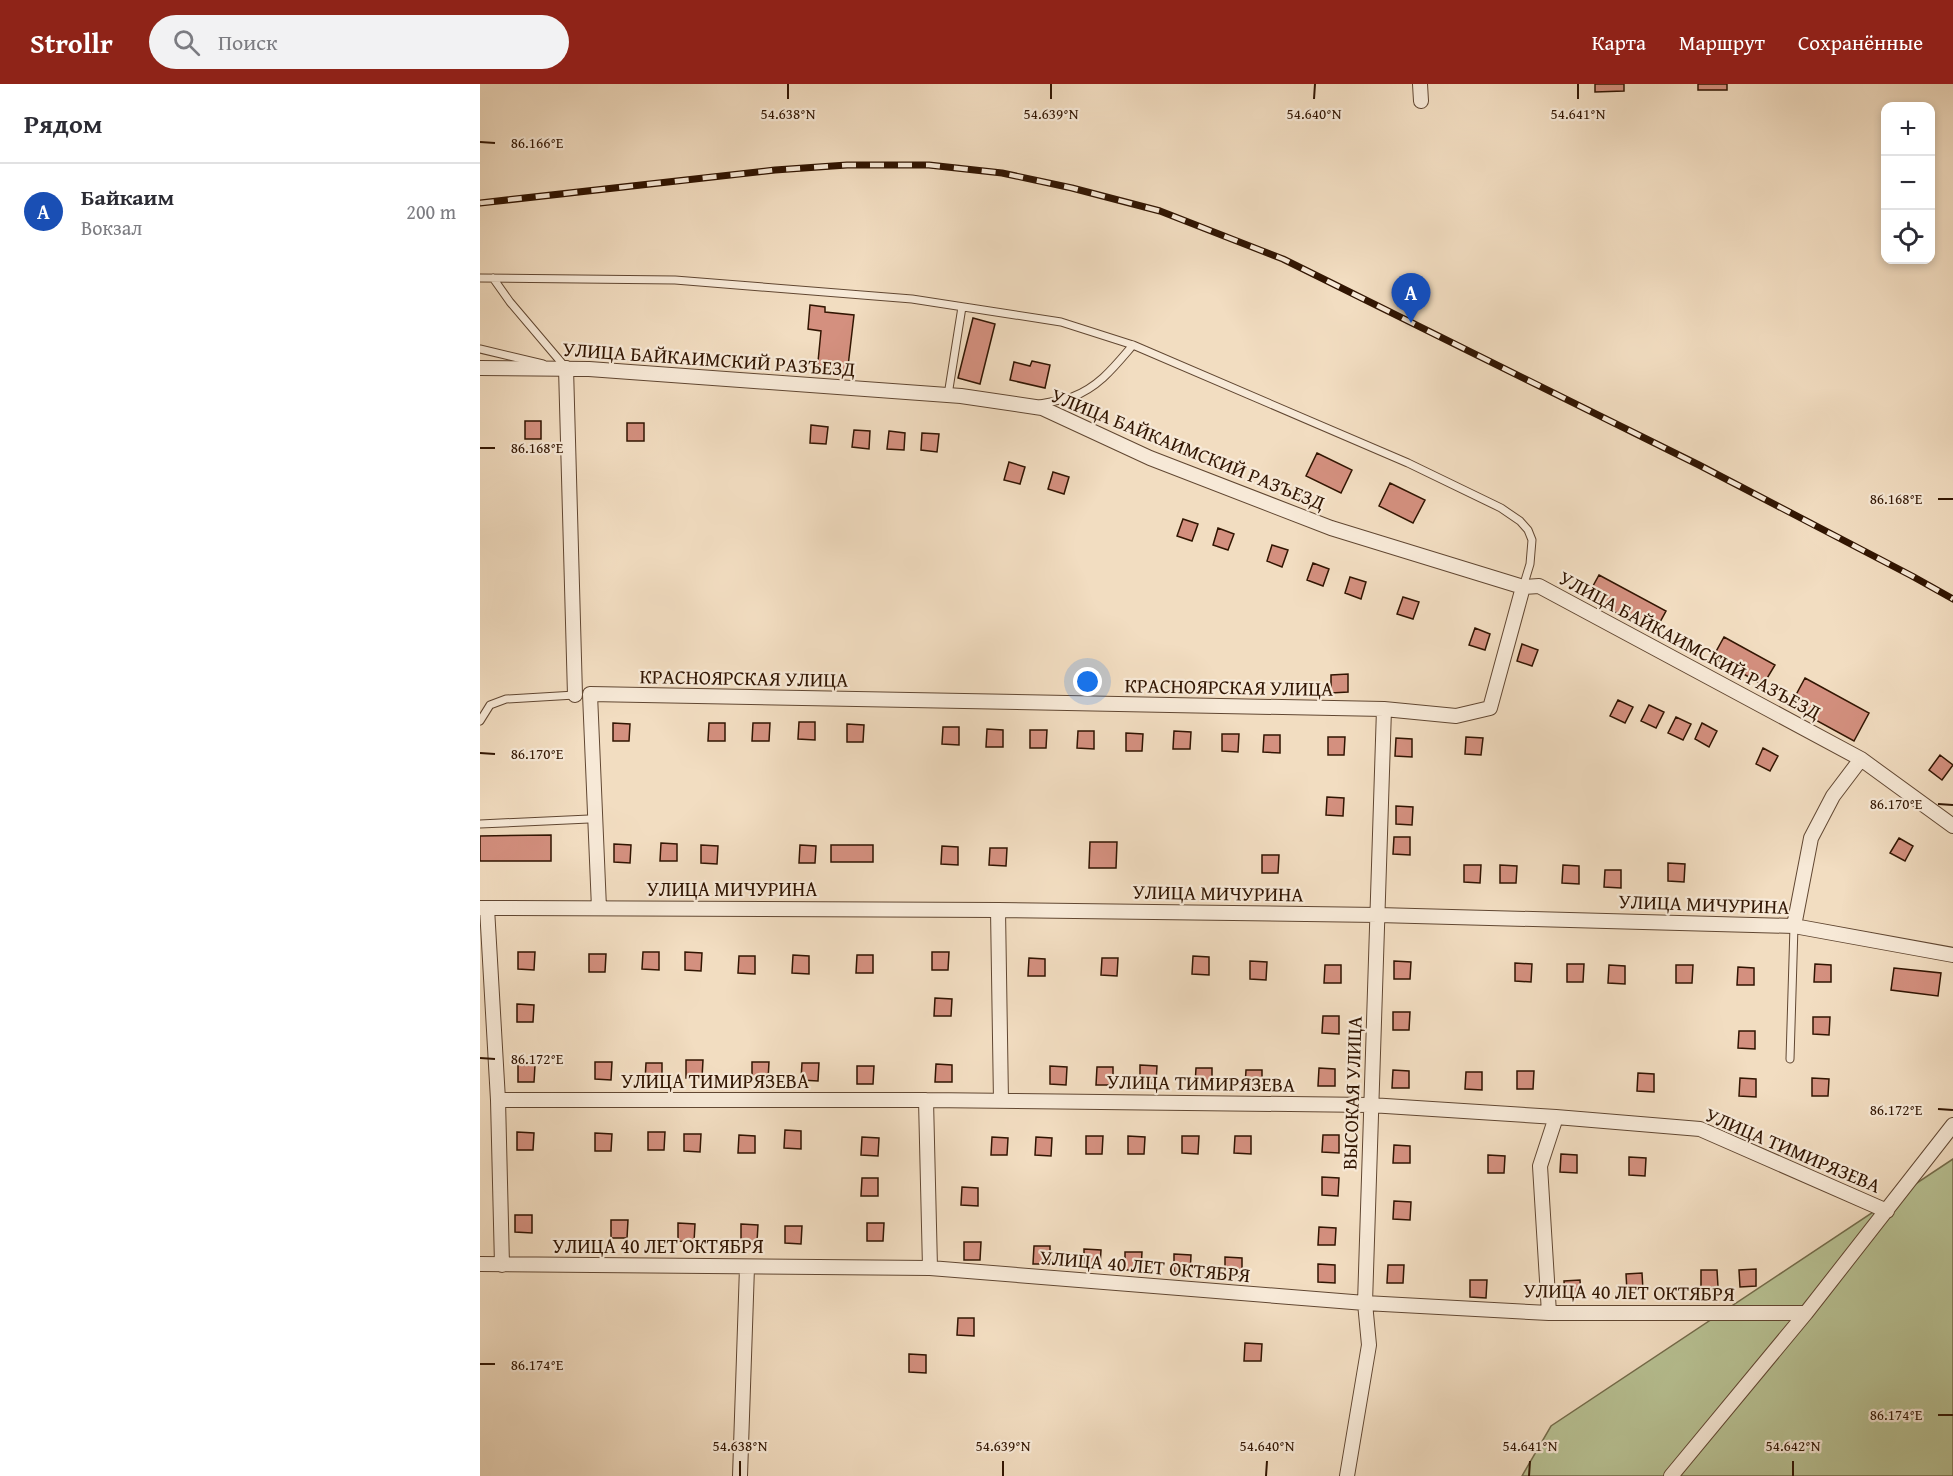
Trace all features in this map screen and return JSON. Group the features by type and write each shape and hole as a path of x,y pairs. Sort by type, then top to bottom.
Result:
{"street":[{"path":"1420,84 1420,101"},
{"name":"УЛИЦА БАЙКАИМСКИЙ РАЗЪЕЗД","path":"480,368 566,368 948,395 1042,408 1149,458 1331,528 1523,587 1539,586 1861,759 1953,826"},
{"path":"566,368 575,695"},
{"name":"КРАСНОЯРСКАЯ УЛИЦА","path":"590,694 1384,709 1456,716 1490,708 1523,587"},
{"path":"590,694 599,908"},
{"name":"ВЫСОКАЯ УЛИЦА","path":"1347,1476 1369,1345 1365,1303 1384,709"},
{"path":"1794,926 1810,838 1833,796 1861,759"},
{"path":"483,908 498,1100 502,1264"},
{"name":"УЛИЦА МИЧУРИНА","path":"483,908 998,910 1378,915 1794,926 1953,955"},
{"path":"998,910 1001,1101"},
{"name":"УЛИЦА ТИМИРЯЗЕВА","path":"498,1100 926,1100 1370,1105 1556,1117 1700,1129 1887,1211"},
{"path":"926,1100 930,1268"},
{"path":"1549,1312 1540,1166 1556,1117"},
{"path":"1671,1476 1806,1313 1953,1125"},
{"name":"УЛИЦА 40 ЛЕТ ОКТЯБРЯ","path":"480,1264 930,1268 1365,1303 1549,1312 1806,1313"},
{"path":"740,1476 747,1267"}],"lane":[{"path":"480,278 675,280 912,299 1061,322 1133,345 1408,463 1501,508 1520,521 1528,530 1532,540 1530,564 1523,587"},
{"path":"493,278 510,302 566,368"},
{"path":"948,395 962,307"},
{"path":"1029,406 1071,398 1088,390 1107,376 1133,345"},
{"path":"480,349 566,368"},
{"path":"480,721 490,705 506,699 590,694"},
{"path":"480,824 589,819"},
{"path":"1790,1059 1794,926"}],"green space":[{"path":"1953,1159 1953,1476 1522,1476 1551,1426"}],"building":[{"path":"1595,84 1624,84 1624,91 1595,92"},
{"path":"1698,84 1727,84 1727,90 1698,90"},
{"path":"810,305 825,307 825,312 854,315 847,375 817,372 821,331 808,329"},
{"path":"973,318 995,324 980,384 958,378"},
{"path":"1032,361 1050,365 1045,388 1010,380 1014,362 1030,366"},
{"path":"525,421 541,421 541,439 525,439"},
{"path":"627,423 644,423 644,441 627,441"},
{"path":"811,425 828,427 826,444 810,443"},
{"path":"854,430 870,431 869,449 852,447"},
{"path":"889,431 905,433 904,450 887,449"},
{"path":"922,433 939,434 937,452 921,450"},
{"path":"1317,453 1352,470 1341,493 1306,476"},
{"path":"1009,462 1025,467 1020,484 1004,480"},
{"path":"1053,472 1069,477 1064,494 1048,489"},
{"path":"1390,483 1425,500 1413,523 1379,506"},
{"path":"1183,519 1198,524 1192,541 1177,536"},
{"path":"1218,528 1234,534 1228,550 1213,545"},
{"path":"1272,545 1288,550 1282,567 1267,561"},
{"path":"1313,563 1329,569 1323,586 1307,580"},
{"path":"1599,575 1666,611 1654,633 1587,597"},
{"path":"1350,577 1366,582 1361,599 1345,593"},
{"path":"1403,597 1419,602 1413,619 1397,614"},
{"path":"1475,628 1490,634 1485,650 1469,645"},
{"path":"1724,637 1775,665 1763,685 1713,657"},
{"path":"1522,644 1538,650 1532,666 1517,661"},
{"path":"1348,674 1348,692 1331,693 1331,675"},
{"path":"1805,678 1869,713 1854,741 1790,706"},
{"path":"1618,700 1633,707 1625,723 1610,716"},
{"path":"1649,705 1664,712 1656,728 1641,721"},
{"path":"1676,717 1691,724 1683,740 1668,733"},
{"path":"799,722 815,722 815,740 798,739"},
{"path":"613,723 630,724 629,741 613,741"},
{"path":"709,723 725,723 725,741 708,741"},
{"path":"753,723 770,723 769,741 752,741"},
{"path":"1702,723 1717,731 1709,747 1695,739"},
{"path":"847,724 864,725 863,742 847,742"},
{"path":"943,727 959,727 959,745 942,744"},
{"path":"987,729 1003,730 1003,747 986,747"},
{"path":"1030,730 1047,730 1046,748 1030,748"},
{"path":"1078,731 1094,731 1094,749 1077,748"},
{"path":"1174,731 1191,732 1190,749 1173,749"},
{"path":"1126,733 1143,734 1142,751 1126,751"},
{"path":"1222,734 1239,734 1238,752 1222,751"},
{"path":"1264,735 1280,735 1280,753 1263,752"},
{"path":"1328,737 1345,737 1344,755 1328,755"},
{"path":"1466,737 1483,738 1481,755 1465,754"},
{"path":"1396,738 1412,739 1412,757 1395,756"},
{"path":"1763,748 1778,756 1770,771 1756,764"},
{"path":"1940,755 1953,765 1942,780 1929,770"},
{"path":"1327,797 1344,798 1343,816 1326,815"},
{"path":"1396,806 1413,807 1412,825 1396,824"},
{"path":"551,835 551,861 480,861 480,836"},
{"path":"1394,837 1410,837 1410,855 1393,854"},
{"path":"1899,838 1913,846 1905,861 1890,853"},
{"path":"1090,842 1117,842 1116,868 1089,868"},
{"path":"661,843 677,844 677,861 660,861"},
{"path":"614,844 631,845 630,863 614,862"},
{"path":"701,845 718,846 717,864 701,863"},
{"path":"800,845 816,846 815,863 799,863"},
{"path":"831,845 873,845 873,862 831,862"},
{"path":"942,846 958,847 958,865 941,864"},
{"path":"990,848 1007,848 1006,866 989,865"},
{"path":"1262,855 1279,855 1278,873 1262,873"},
{"path":"1668,863 1685,864 1684,882 1668,881"},
{"path":"1464,865 1481,865 1480,883 1464,882"},
{"path":"1500,865 1517,866 1516,883 1500,883"},
{"path":"1563,865 1579,866 1579,884 1562,883"},
{"path":"1605,870 1621,870 1621,888 1604,887"},
{"path":"518,952 535,952 534,970 518,969"},
{"path":"643,952 659,952 659,970 642,969"},
{"path":"685,952 702,953 701,971 685,970"},
{"path":"932,952 949,952 948,970 932,970"},
{"path":"589,954 606,954 605,972 589,972"},
{"path":"793,955 809,956 809,974 792,973"},
{"path":"857,955 873,955 873,973 856,973"},
{"path":"739,956 755,956 755,974 738,973"},
{"path":"1193,956 1209,957 1209,975 1192,974"},
{"path":"1029,958 1045,959 1045,976 1028,976"},
{"path":"1102,958 1118,958 1117,976 1101,975"},
{"path":"1250,961 1267,962 1266,980 1250,979"},
{"path":"1394,961 1411,962 1410,979 1394,979"},
{"path":"1515,963 1532,964 1531,982 1515,981"},
{"path":"1567,964 1584,964 1583,982 1567,982"},
{"path":"1815,964 1831,965 1831,982 1814,982"},
{"path":"1325,965 1341,965 1341,983 1324,983"},
{"path":"1609,965 1625,966 1625,984 1608,983"},
{"path":"1676,965 1693,965 1692,983 1676,983"},
{"path":"1738,967 1754,968 1754,985 1737,985"},
{"path":"1894,968 1941,973 1938,996 1891,990"},
{"path":"935,998 952,999 951,1016 934,1016"},
{"path":"517,1004 534,1005 533,1022 517,1022"},
{"path":"1393,1012 1410,1012 1409,1030 1393,1030"},
{"path":"1323,1016 1339,1016 1339,1034 1322,1033"},
{"path":"1813,1017 1830,1017 1829,1035 1813,1034"},
{"path":"1739,1031 1755,1031 1755,1049 1738,1048"},
{"path":"686,1060 703,1060 702,1078 686,1078"},
{"path":"595,1062 612,1062 611,1080 595,1079"},
{"path":"752,1062 769,1062 768,1080 752,1079"},
{"path":"646,1063 662,1063 662,1081 645,1081"},
{"path":"802,1063 819,1063 818,1081 801,1080"},
{"path":"518,1064 535,1065 534,1082 518,1082"},
{"path":"936,1064 952,1065 952,1082 935,1082"},
{"path":"1140,1065 1157,1066 1156,1083 1140,1083"},
{"path":"857,1066 874,1066 873,1084 857,1084"},
{"path":"1050,1066 1067,1067 1066,1085 1050,1084"},
{"path":"1097,1067 1113,1067 1113,1085 1096,1085"},
{"path":"1196,1068 1212,1068 1212,1086 1195,1085"},
{"path":"1319,1068 1335,1069 1335,1086 1318,1086"},
{"path":"1246,1070 1262,1070 1262,1088 1245,1087"},
{"path":"1393,1070 1409,1071 1409,1088 1392,1088"},
{"path":"1517,1071 1534,1071 1533,1089 1517,1089"},
{"path":"1466,1072 1482,1072 1482,1090 1465,1089"},
{"path":"1638,1073 1654,1074 1654,1092 1637,1091"},
{"path":"1740,1078 1756,1079 1756,1097 1739,1096"},
{"path":"1812,1078 1829,1079 1828,1096 1812,1096"},
{"path":"785,1130 801,1131 801,1149 784,1148"},
{"path":"517,1132 534,1133 533,1150 517,1150"},
{"path":"648,1132 665,1132 664,1150 648,1150"},
{"path":"595,1133 612,1134 611,1151 595,1151"},
{"path":"684,1134 701,1134 700,1152 684,1151"},
{"path":"739,1135 755,1136 755,1153 738,1153"},
{"path":"1323,1135 1339,1135 1339,1153 1322,1152"},
{"path":"1086,1136 1103,1136 1102,1154 1086,1154"},
{"path":"1128,1136 1145,1137 1144,1154 1128,1154"},
{"path":"1182,1136 1199,1136 1198,1154 1182,1153"},
{"path":"1235,1136 1251,1136 1251,1154 1234,1153"},
{"path":"862,1137 879,1138 878,1156 861,1155"},
{"path":"992,1137 1008,1138 1007,1155 991,1155"},
{"path":"1036,1137 1052,1138 1051,1156 1035,1155"},
{"path":"1394,1145 1410,1146 1410,1163 1393,1163"},
{"path":"1561,1154 1577,1155 1577,1173 1560,1172"},
{"path":"1488,1155 1505,1156 1504,1173 1488,1173"},
{"path":"1629,1157 1646,1158 1645,1176 1629,1175"},
{"path":"1322,1177 1339,1178 1338,1196 1322,1195"},
{"path":"862,1178 878,1178 878,1196 861,1196"},
{"path":"962,1187 978,1188 978,1206 961,1205"},
{"path":"1394,1201 1411,1202 1410,1220 1393,1219"},
{"path":"515,1215 532,1215 532,1233 515,1232"},
{"path":"611,1220 628,1220 627,1238 611,1238"},
{"path":"678,1223 695,1224 694,1242 678,1241"},
{"path":"867,1223 884,1223 883,1241 867,1241"},
{"path":"741,1224 758,1225 757,1242 741,1242"},
{"path":"785,1226 802,1226 801,1244 785,1243"},
{"path":"1319,1227 1336,1228 1335,1245 1318,1245"},
{"path":"964,1242 981,1242 980,1260 964,1260"},
{"path":"1034,1246 1050,1246 1050,1264 1033,1264"},
{"path":"1084,1249 1101,1250 1100,1267 1084,1267"},
{"path":"1125,1252 1142,1252 1141,1270 1125,1270"},
{"path":"1174,1254 1191,1255 1190,1273 1174,1272"},
{"path":"1225,1257 1242,1258 1242,1276 1225,1275"},
{"path":"1318,1264 1335,1265 1335,1283 1318,1282"},
{"path":"1388,1265 1404,1265 1403,1283 1387,1283"},
{"path":"1756,1269 1756,1286 1740,1287 1739,1270"},
{"path":"1701,1270 1717,1270 1718,1287 1701,1288"},
{"path":"1642,1273 1643,1290 1627,1291 1626,1274"},
{"path":"1470,1280 1487,1280 1486,1298 1470,1297"},
{"path":"1580,1280 1581,1297 1565,1298 1564,1281"},
{"path":"958,1318 974,1318 974,1336 957,1335"},
{"path":"1245,1343 1262,1344 1261,1361 1244,1361"},
{"path":"909,1354 926,1355 926,1373 909,1372"}],"railway":[{"path":"480,203 775,170 847,165 929,165 1002,173 1160,211 1283,259 1699,465 1953,599"}],"place":[{"name":"Байкаим","path":"1411,323"}]}
